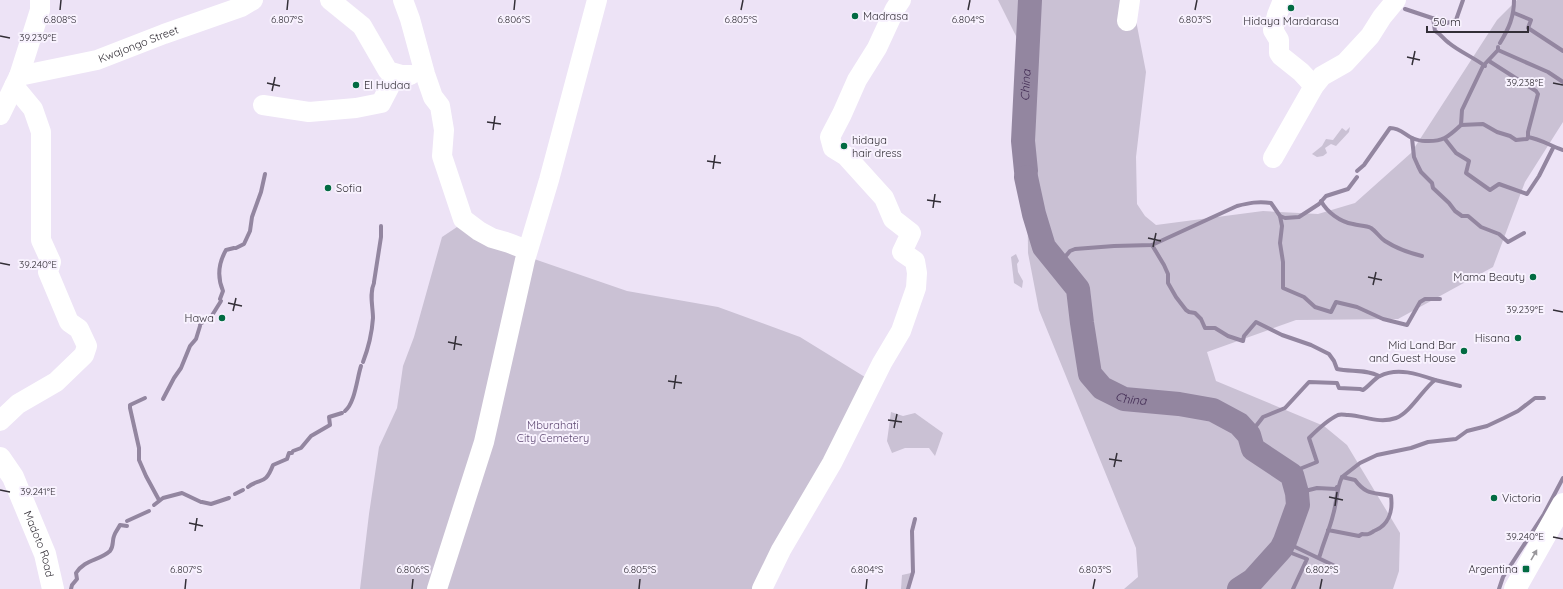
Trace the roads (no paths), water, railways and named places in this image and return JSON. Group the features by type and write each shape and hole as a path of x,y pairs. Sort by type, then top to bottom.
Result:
{"main road":[{"name":"Madoto Road","path":"0,458 13,477 45,554 53,589"},
{"path":"1515,589 1563,504"}],"street":[{"path":"0,115 16,81 40,10 40,0"},
{"name":"Kwajongo Street","path":"16,81 115,54 164,34 240,7 253,0"},
{"path":"330,0 362,26 388,72 402,75 417,74"},
{"path":"403,0 410,19 417,74 440,106 444,130 442,156 463,219 479,231 492,238 509,242 527,250"},
{"path":"437,589 484,442 527,250 549,180 597,0"},
{"path":"762,589 781,550 832,463 882,363 901,331 916,288 917,273 915,261 902,252 912,233 893,219 884,198 846,156 833,148 830,137 857,80 877,48 895,9 902,0"},
{"path":"1127,21 1130,0"},
{"path":"1283,0 1273,30 1279,40 1279,53 1301,72 1314,86"},
{"path":"1273,158 1314,86 1322,76 1345,63 1370,36 1382,17 1396,0"},
{"path":"263,105 309,112 356,108 381,103 393,80 417,74"},
{"path":"0,421 18,404 56,382 84,355 87,346 79,329 69,322 48,272 51,262 41,240 41,132 34,109 16,81"}],"waterway":[{"name":"China","path":"1026,171 1023,141 1030,0"},
{"path":"1405,9 1447,23 1456,20 1463,0"},
{"path":"1500,43 1510,22 1514,0"},
{"path":"1514,13 1531,20 1528,28 1563,51"},
{"path":"1433,18 1435,31 1453,46 1485,66"},
{"path":"1357,171 1364,165 1390,128 1399,130 1420,141 1436,141 1449,136 1461,125 1462,110 1483,66 1498,50 1498,47"},
{"path":"1498,50 1548,72 1563,82"},
{"path":"1489,61 1536,91 1538,94 1528,137 1537,139 1563,150"},
{"path":"1461,125 1483,124 1516,140 1527,139 1528,137"},
{"path":"1412,138 1414,157 1421,172 1432,183 1433,188 1455,211 1462,216 1468,216 1481,227 1499,234 1508,242 1524,233"},
{"path":"1445,139 1456,153 1469,161 1466,173 1490,190 1499,184 1527,194 1539,176 1553,148"},
{"path":"236,248 244,244 250,231 252,217 261,192 265,174"},
{"name":"China","path":"1026,177 1034,214 1044,247 1078,289 1090,374 1102,388 1124,399 1179,404 1213,410 1239,424 1249,435 1253,449 1292,475 1297,493 1298,505 1285,541 1281,549 1253,580 1239,589"},
{"path":"1059,264 1070,251 1075,249 1152,245 1237,206 1246,204 1258,202 1271,203 1280,216 1285,218 1299,217 1319,204 1326,196 1348,189 1357,177"},
{"path":"1321,201 1327,209 1339,219 1355,225 1371,228 1389,244 1422,256"},
{"path":"1280,216 1282,226 1280,243 1283,262 1283,288 1304,297 1315,307 1331,312 1336,302 1357,307 1383,319 1407,325 1420,302 1425,299 1440,299"},
{"path":"374,282 381,237 381,226"},
{"path":"1152,245 1164,265 1168,274 1168,283 1176,297 1186,310 1195,313 1201,319 1205,328 1215,328 1228,336 1243,341 1244,336 1256,322 1282,335 1311,345 1329,354 1337,369 1369,372 1379,376"},
{"path":"220,299 223,291 219,276 221,260 226,250 234,248"},
{"path":"363,362 372,329 373,318 371,296 374,283"},
{"path":"200,324 211,317 221,301"},
{"path":"163,399 181,368 190,346 196,339 200,326"},
{"path":"345,411 351,402 361,366"},
{"path":"1249,435 1263,417 1285,408 1309,382 1337,383 1339,388 1363,390 1378,377 1393,372 1408,372 1435,380"},
{"path":"1292,475 1292,472 1317,462 1309,438 1322,425 1334,417 1342,415 1378,420 1390,420 1406,411 1435,380 1460,386"},
{"path":"145,398 130,405 130,408 139,448 139,460 159,500"},
{"path":"1342,477 1360,463 1377,455 1411,448 1428,442 1456,439 1467,431 1487,426 1518,411 1535,398 1544,398"},
{"path":"293,451 301,448 311,436 330,425 329,417 342,413"},
{"path":"248,487 265,479 273,465 287,459 289,453 292,453"},
{"path":"1319,557 1323,545 1325,540 1327,535 1329,530 1332,520 1342,477 1355,480 1363,489 1367,491 1391,496 1389,517 1383,525 1371,533 1362,534 1359,536 1328,530"},
{"path":"1499,589 1503,577 1544,514 1563,478"},
{"path":"1297,493 1317,488 1336,489 1337,487"},
{"path":"235,494 243,490"},
{"path":"154,505 163,498 182,493 201,502"},
{"path":"202,502 211,504 229,498"},
{"path":"127,521 149,511"},
{"path":"908,589 913,572 912,531 915,519"},
{"path":"71,589 72,585 77,579 76,573 80,568 110,551 114,535 120,525 127,526"},
{"path":"1285,541 1337,567"},
{"path":"1281,549 1307,559 1293,589"}],"place":[{"name":"Hidaya Mardarasa","path":"1291,8"},
{"name":"Madrasa","path":"855,16"},
{"name":"El Hudaa","path":"356,85"},
{"name":"hidaya hair dress","path":"844,146"},
{"name":"Sofia","path":"328,188"},
{"name":"Mama Beauty","path":"1533,277"},
{"name":"Hawa","path":"222,318"},
{"name":"Hisana","path":"1518,338"},
{"name":"Mid Land Bar and Guest House","path":"1464,351"},
{"name":"Victoria","path":"1494,498"},
{"name":"Argentina","path":"1526,569"}],"park label":[{"name":"Mburahati City Cemetery","path":"553,431"}]}
